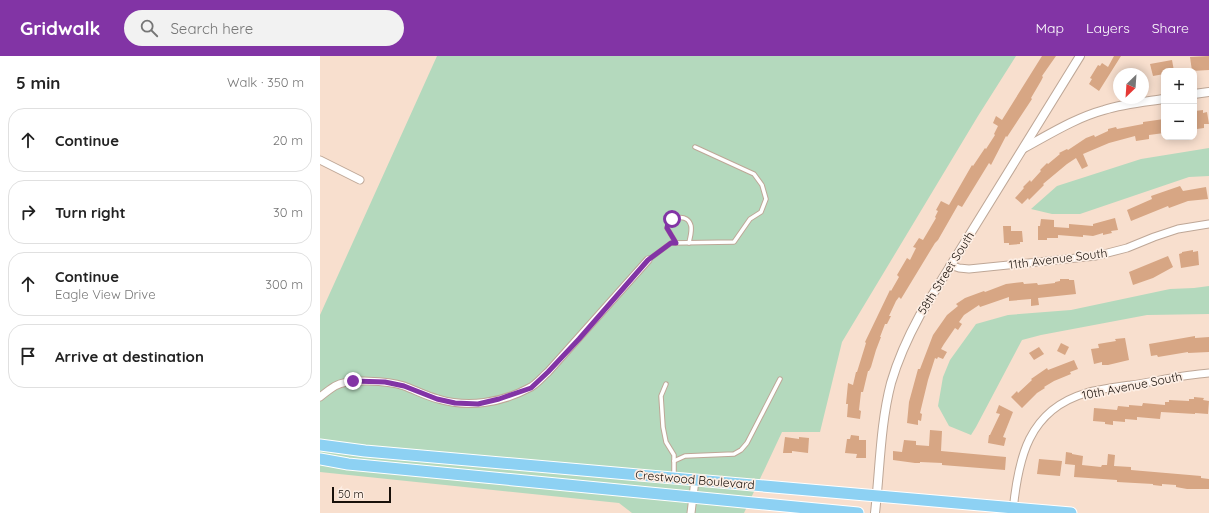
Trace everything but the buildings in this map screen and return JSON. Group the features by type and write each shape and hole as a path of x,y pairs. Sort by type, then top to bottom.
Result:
{"main road":[{"name":"Crestwood Boulevard","path":"320,445 365,452 877,496 1014,510 1071,513"},
{"name":"Crestwood Boulevard","path":"320,459 364,465 858,513"}],"street":[{"name":"58th Street South","path":"876,513 887,399 896,367 913,327 1080,56"},
{"path":"1197,94 1209,92"},
{"path":"1023,148 1071,123 1093,114 1126,104 1161,98"},
{"path":"320,160 360,180"},
{"name":"11th Avenue South","path":"950,265 969,269 1096,256 1127,248 1154,236 1178,229 1209,224"},
{"path":"320,397 336,385 353,381 385,382 404,386 437,399 455,403 478,404 513,395 531,388 579,339 648,260"},
{"name":"10th Avenue South","path":"1014,510 1020,462 1027,443 1044,419 1058,406 1076,397 1094,391 1209,373"},
{"path":"691,513 695,480"}],"lane":[{"path":"648,260 671,243 734,242 750,219 761,212 766,199 762,185 754,174 694,146"},
{"path":"676,243 667,228 668,223 672,219 678,217 684,218 688,221 691,227 689,243"},
{"path":"674,461 685,456 734,454 740,450 747,443 780,379"},
{"path":"666,384 661,396 663,427 666,442 674,455 674,478"}],"green space":[{"path":"437,56 1016,56 978,116 842,342 820,432 782,432 744,513 632,513 619,503 320,472 320,315"},
{"path":"1209,148 1209,176 1189,177 1080,214 1052,214 1031,209 1057,186 1141,159"},
{"path":"1209,286 1209,314 1147,315 1022,340 971,435 949,426 938,406 943,377 950,360 976,324 1008,315 1071,310 1170,289"}],"route":[{"path":"353,381 385,382 404,386 437,399 455,403 478,404 513,395 531,388 579,339 648,260 671,243 676,243 667,228 668,223 672,219"}]}
